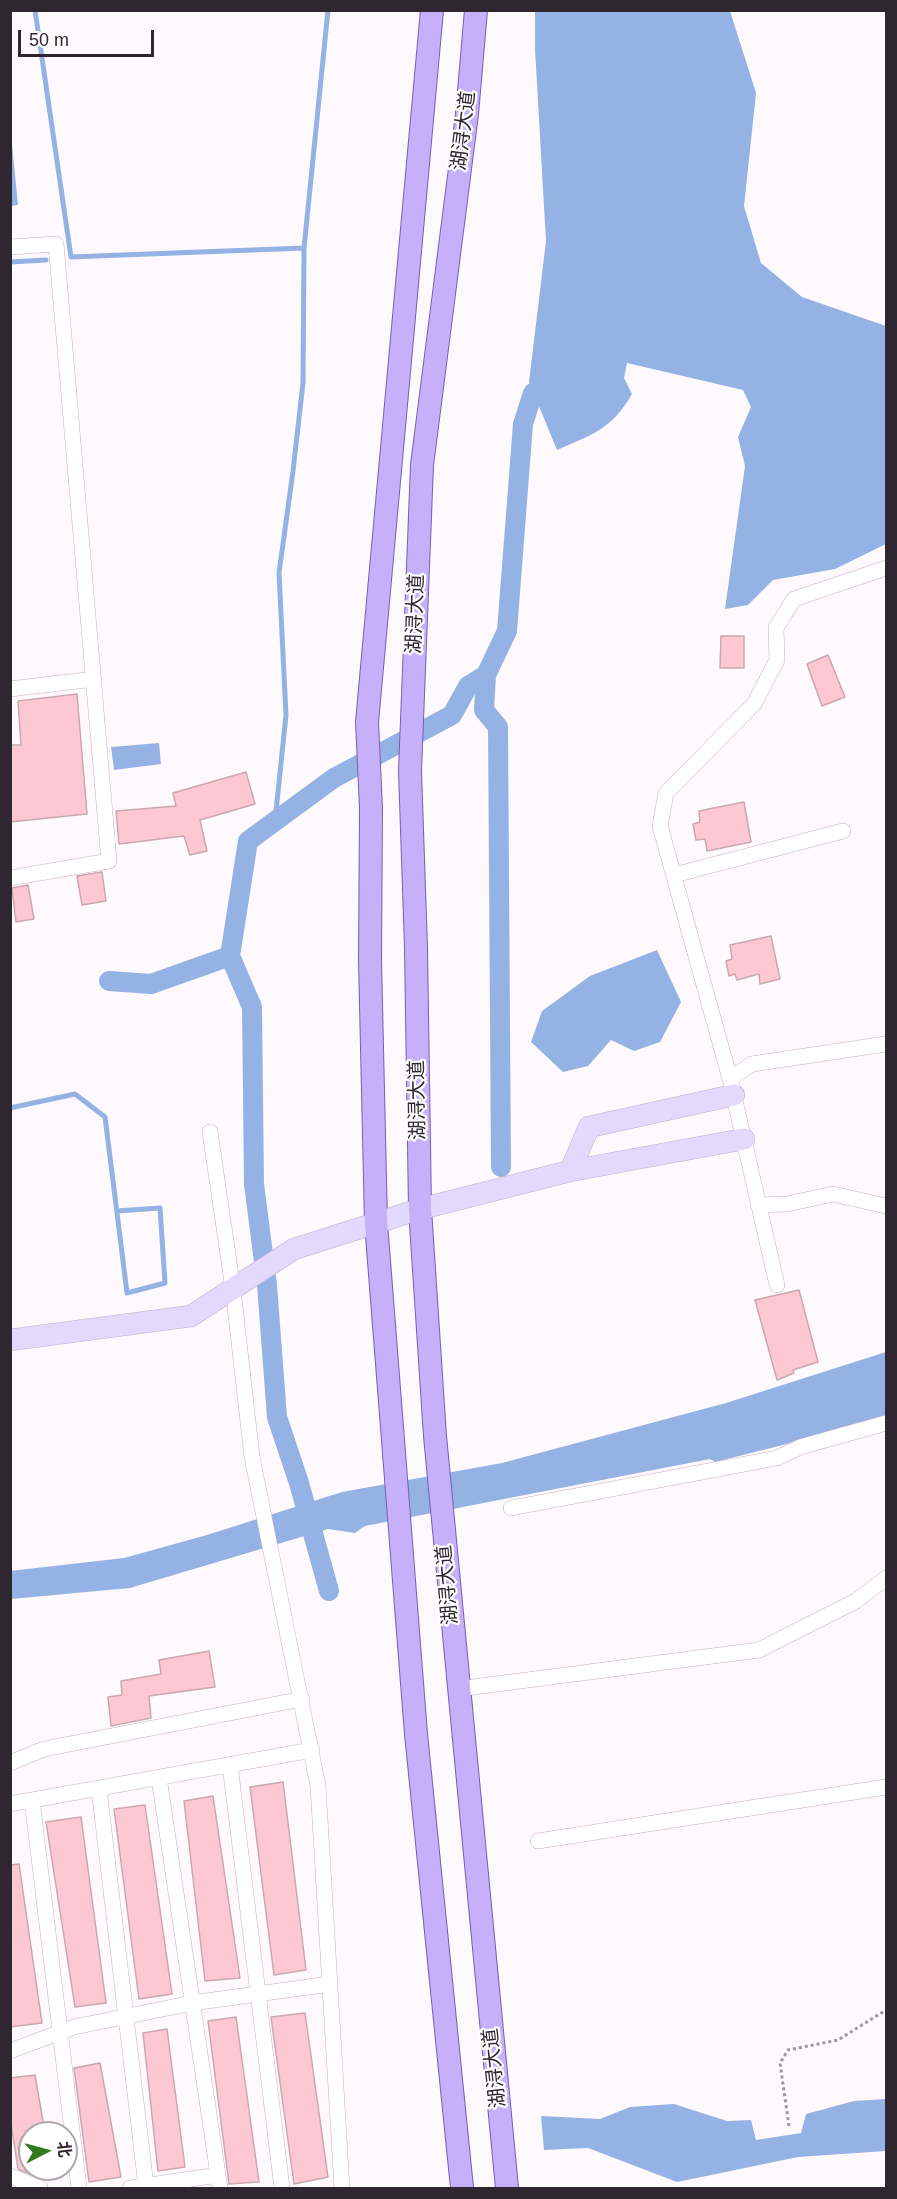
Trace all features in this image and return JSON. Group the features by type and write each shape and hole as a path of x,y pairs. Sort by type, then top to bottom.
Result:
{"main road":[{"name":"湖浔大道","path":"432,10 367,722 371,808 370,960 376,1223 416,1734 462,2188"},
{"name":"湖浔大道","path":"476,10 466,114 422,465 410,771 416,948 420,1209 435,1436 507,2188"}],"street":[{"path":"10,247 56,244 109,861 10,878"},
{"path":"777,1285 732,1087 660,826 666,793 754,704 777,660 776,628 794,599 886,568"},
{"path":"10,688 94,679"},
{"path":"674,875 843,831"},
{"path":"570,1171 589,1127 732,1087 752,1064 886,1044"},
{"path":"210,1132 233,1289 252,1457 318,1786 342,2188"},
{"path":"10,1340 191,1316 294,1249 420,1209 570,1171 744,1139"},
{"path":"758,1205 787,1204 833,1194 886,1206"},
{"path":"511,1508 777,1458 800,1447 886,1423"},
{"path":"458,1689 759,1650 886,1584"},
{"path":"10,1763 44,1749 302,1699"},
{"path":"10,1804 312,1750"},
{"path":"230,1765 282,2188"},
{"path":"130,2188 219,2182 159,1778"},
{"path":"538,1841 886,1787"},
{"path":"99,1789 146,2186"},
{"path":"32,1800 79,2188"},
{"path":"10,2050 74,2027 126,2016 192,2003 330,1984"},
{"path":"10,2176 40,2188"}],"path":[{"path":"789,2126 780,2063 788,2050 838,2040 886,2010"}],"water":[{"path":"535,11 730,11 756,93 744,206 761,263 802,297 886,326 886,544 835,569 773,580 748,605 725,609 745,466 738,437 751,407 743,390 627,363 624,378 632,394 616,416 600,430 557,450 529,382 546,241 535,49"},
{"path":"11,134 18,205 10,206"},
{"path":"159,743 161,764 114,770 111,747"},
{"path":"657,950 681,1002 660,1042 634,1051 611,1040 588,1066 563,1072 531,1042 542,1011 590,976"},
{"path":"886,1352 886,1419 715,1462 710,1459 365,1526 355,1533 328,1529 130,1588 11,1599 10,1571 124,1558 207,1535 342,1492 502,1463 726,1403"},
{"path":"886,2099 886,2151 798,2157 677,2182 588,2148 544,2150 541,2116 600,2119 630,2107 674,2104 727,2121 751,2120 756,2140 801,2133 806,2114 854,2101"}],"building":[{"path":"721,636 744,636 744,668 720,668"},
{"path":"828,655 845,697 822,706 807,664"},
{"path":"77,694 87,814 10,822 10,745 21,745 18,701"},
{"path":"246,772 255,804 200,820 207,851 190,855 184,836 119,844 116,811 176,806 173,793"},
{"path":"744,802 751,842 707,851 705,839 696,840 693,824 700,822 699,811"},
{"path":"102,872 106,901 82,905 77,876"},
{"path":"28,885 34,919 16,922 12,888"},
{"path":"771,936 780,979 760,984 759,974 737,980 735,974 729,976 726,961 732,959 730,945"},
{"path":"799,1290 818,1362 793,1370 794,1373 777,1380 755,1300"},
{"path":"209,1651 215,1687 149,1696 151,1718 111,1726 108,1697 122,1695 121,1681 161,1674 159,1660"},
{"path":"283,1782 306,1970 274,1975 250,1787"},
{"path":"213,1796 240,1978 205,1981 184,1801"},
{"path":"145,1805 172,1994 139,1999 114,1809"},
{"path":"81,1817 106,2003 75,2007 46,1822"},
{"path":"19,1864 42,2023 10,2027 10,1865"},
{"path":"305,2013 328,2177 294,2184 271,2017"},
{"path":"236,2017 259,2182 229,2184 208,2021"},
{"path":"167,2029 185,2167 158,2171 143,2033"},
{"path":"100,2063 121,2177 89,2182 74,2068"},
{"path":"35,2075 43,2121 18,2121 18,2169 10,2117 10,2078"}],"waterway":[{"path":"35,10 71,257 304,248 328,10"},
{"path":"275,821 286,715 279,573 303,383 304,247"},
{"path":"10,262 46,260"},
{"path":"109,981 151,984 230,956 248,841 334,778 452,715 468,686 486,675 507,631 523,424 533,393"},
{"path":"486,675 484,710 498,727 501,1167"},
{"path":"230,956 252,1007 254,1184 267,1285 277,1417 299,1483 329,1591"},
{"path":"10,1108 75,1094 105,1117 127,1293 165,1283 160,1208 117,1211"}]}
